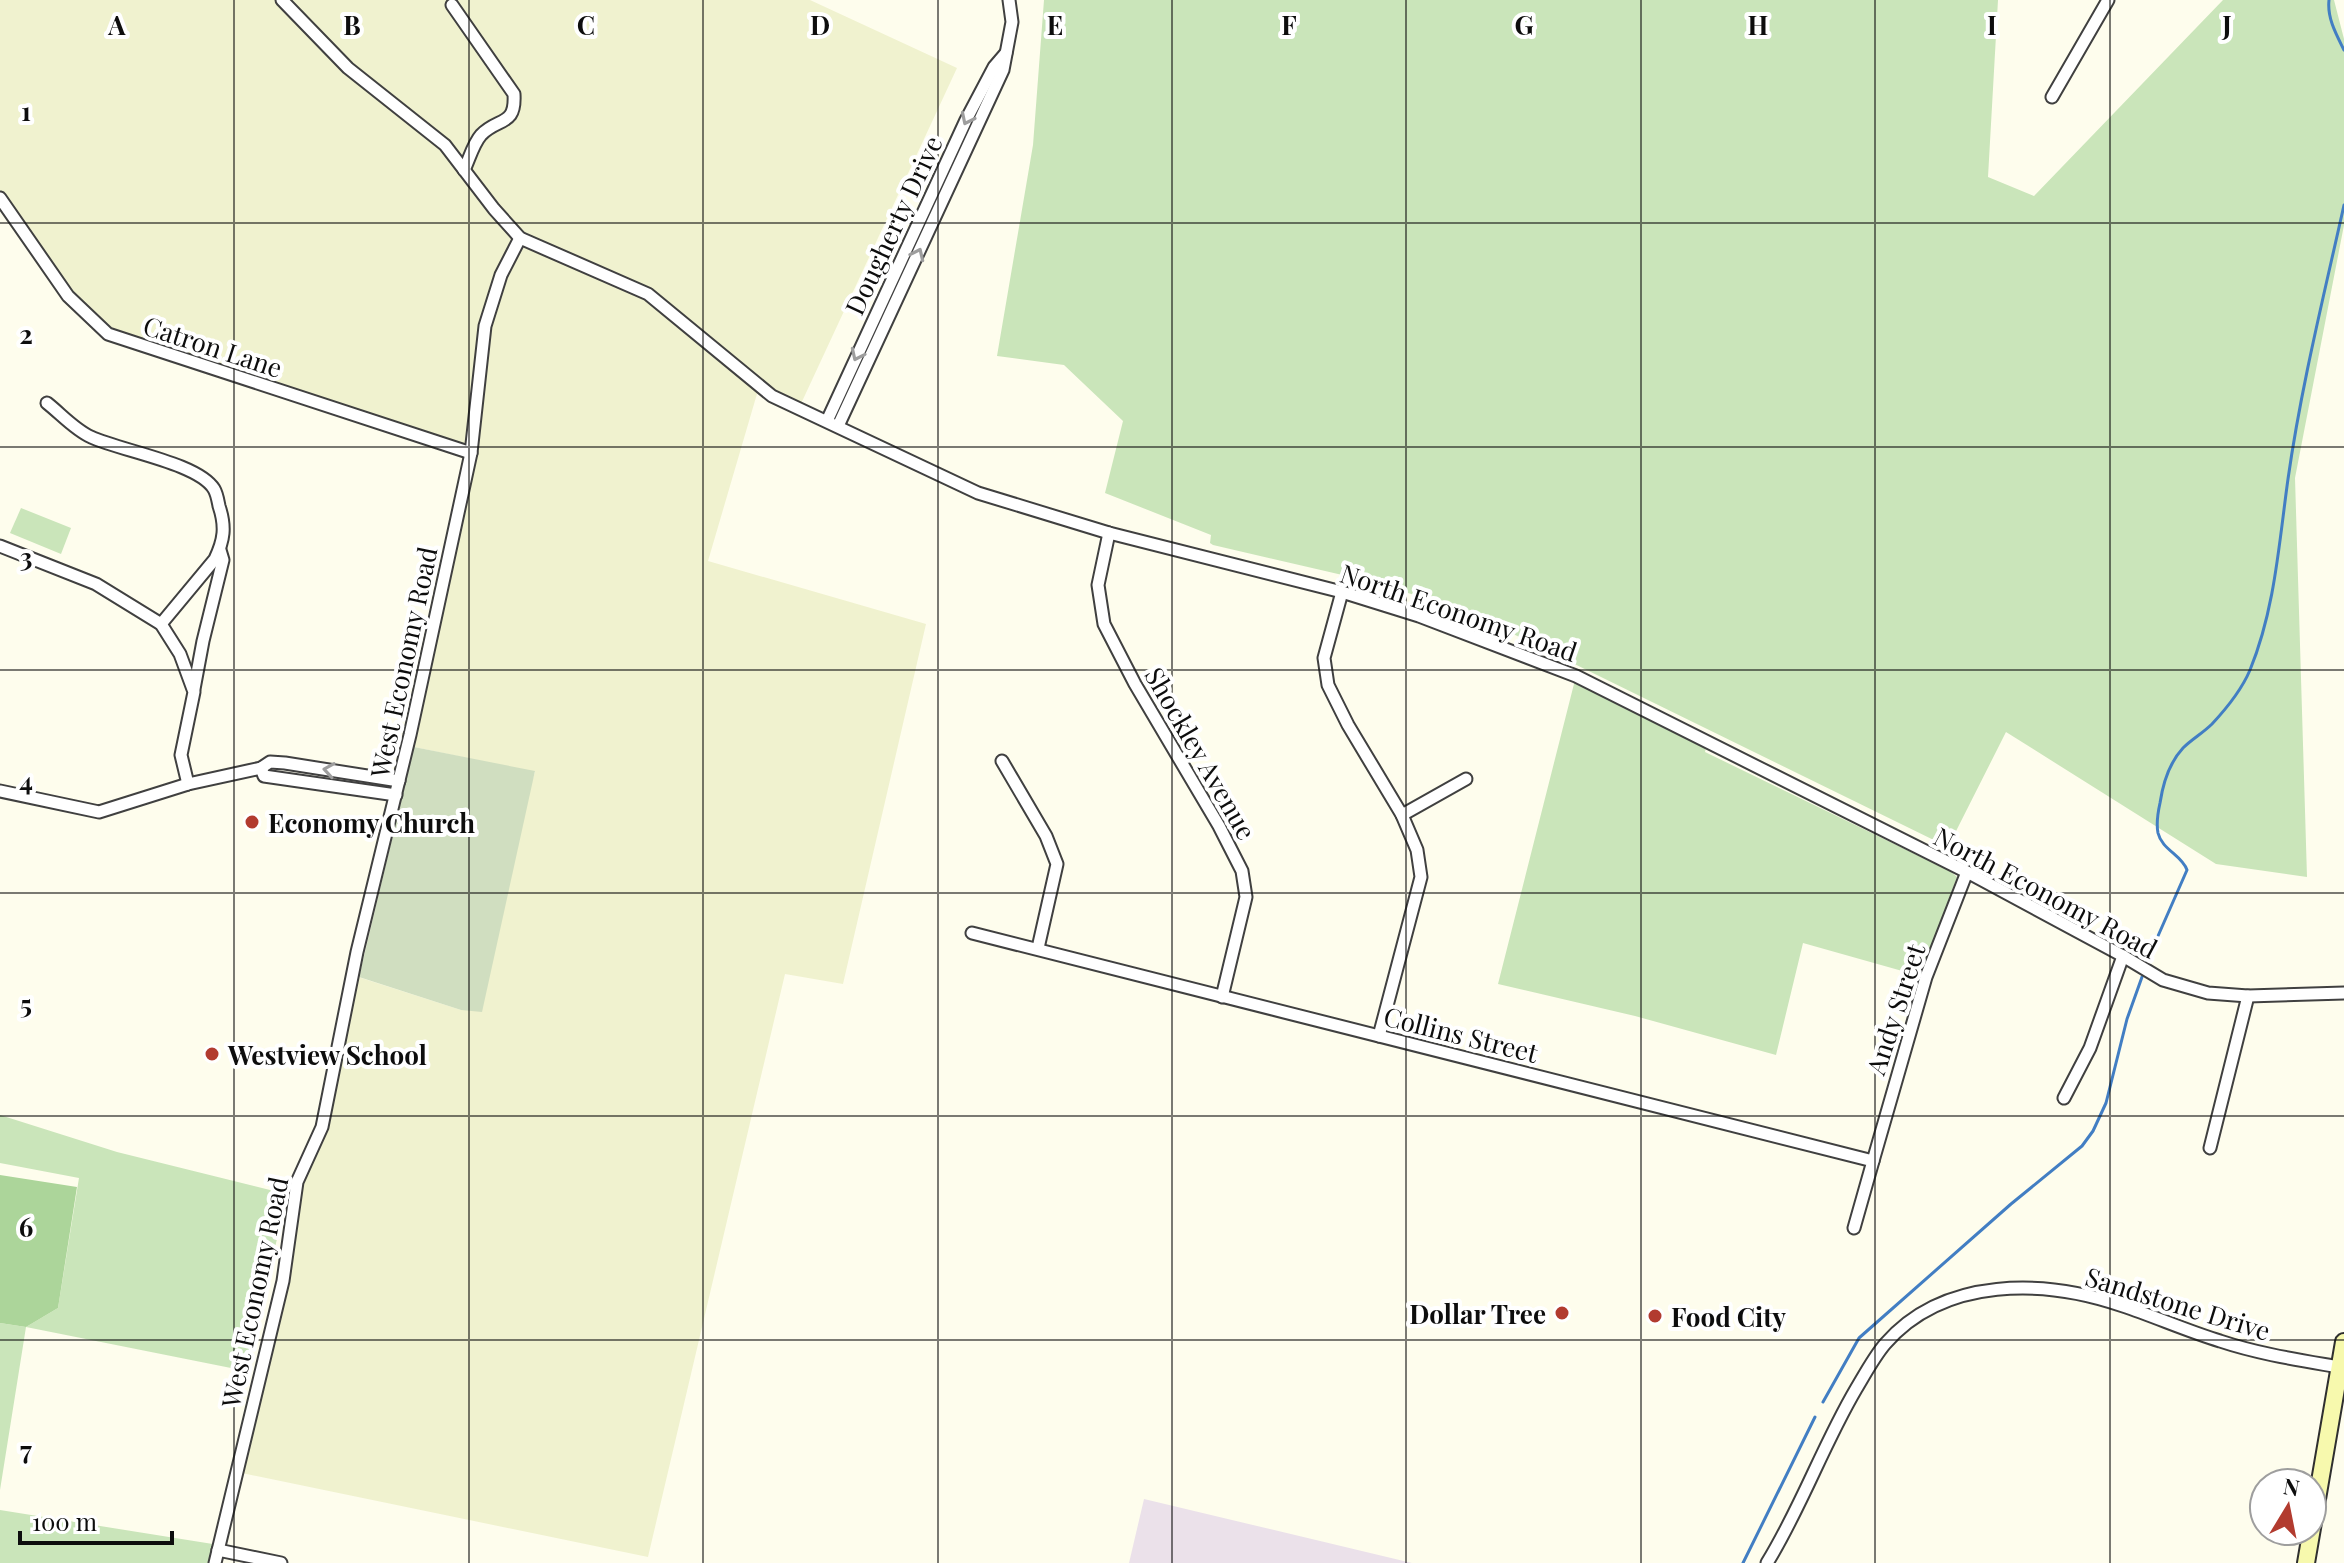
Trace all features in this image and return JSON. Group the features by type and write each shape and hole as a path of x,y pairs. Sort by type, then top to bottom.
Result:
{"street":[{"path":"282,0 348,68 445,145 520,238"},
{"name":"Dougherty Drive","path":"832,424 902,288 1003,70 1012,22 1009,0"},
{"path":"2052,97 2108,0"},
{"path":"452,5 514,94 515,109 510,117 480,135 464,170"},
{"name":"Dougherty Drive","path":"832,424 890,284 980,91 994,67 1007,53"},
{"name":"Catron Lane","path":"0,198 68,296 108,334 471,453"},
{"name":"North Economy Road","path":"520,238 648,294 772,396 978,493 1109,533 1342,592 1419,616 1576,676 1967,872 2163,980 2208,993 2248,996 2344,993"},
{"name":"West Economy Road","path":"215,1563 283,1281 297,1182 322,1127 357,952 396,795 471,453 485,326 501,275 520,238"},
{"path":"890,284 902,288"},
{"path":"47,403 88,436 197,473 214,488 225,524 220,549 161,624"},
{"name":"Shockley Avenue","path":"1109,533 1098,585 1104,624 1242,871 1246,897 1222,997"},
{"path":"0,546 96,584 161,624 180,654 194,692"},
{"path":"188,784 181,755 203,641 223,560 220,549"},
{"path":"1342,592 1324,658 1328,685 1348,725 1402,815 1417,850 1421,877 1379,1036"},
{"path":"1002,761 1046,836 1057,864 1038,948"},
{"path":"0,791 99,812 188,784 261,768 270,762 399,781"},
{"path":"261,768 264,776 396,795"},
{"path":"1402,815 1466,779"},
{"name":"Andy Street","path":"1873,1161 1926,977 1967,872"},
{"name":"Collins Street","path":"972,933 1873,1161"},
{"path":"2064,1098 2090,1048 2123,956"},
{"path":"2210,1148 2248,996"},
{"path":"1854,1228 1873,1161"},
{"name":"Sandstone Drive","path":"1767,1563 1851,1398 1885,1344 1904,1326 1933,1307 1965,1293 1996,1288 2034,1289 2095,1298 2257,1352 2339,1367"},
{"path":"2306,1563 2344,1342"},
{"path":"218,1550 281,1563"}],"shaded area":[{"path":"1144,1499 1412,1563 1129,1563"}],"green space":[{"path":"0,0 810,0 957,68 799,408 759,387 708,561 926,624 843,984 785,974 648,1557 237,1472 264,1361 297,1182 322,1127 352,975 461,1010 535,772 414,747 410,735 471,453 108,334 49,269 0,198"},
{"path":"1044,0 1998,0 1988,177 2034,196 2223,0 2334,0 2344,39 2344,225 2295,478 2307,877 2216,864 2006,732 1948,847 1462,609 1364,580 1213,545 1210,543 1211,535 1105,493 1123,421 1064,365 997,356 1033,145"},
{"path":"21,508 71,528 61,554 10,533"},
{"path":"1576,676 1707,742 1705,752 1957,877 1920,976 1803,943 1776,1055 1635,1016 1498,984"},
{"path":"414,747 535,771 482,1012 461,1010 359,977"},
{"path":"0,1115 117,1152 270,1190 282,1199 284,1209 246,1371 26,1327 58,1308 79,1178 0,1163"},
{"path":"0,1175 77,1187 58,1308 26,1327 0,1323"},
{"path":"0,1323 26,1327 0,1490"},
{"path":"0,1510 219,1545 215,1563 0,1563"}],"waterway":[{"path":"2329,0 2331,20 2344,50"},
{"path":"2147,961 2187,870 2158,833 2158,814 2165,780 2178,754 2212,724 2238,691 2250,670 2265,623 2275,576 2299,410 2344,205"},
{"path":"1823,1402 1859,1338 2082,1146 2106,1103 2127,1019 2142,977"},
{"path":"1743,1563 1815,1417"}],"place":[{"name":"Economy Church","path":"252,822"},
{"name":"Westview School","path":"212,1054"},
{"name":"Dollar Tree","path":"1562,1313"},
{"name":"Food City","path":"1655,1316"}]}
